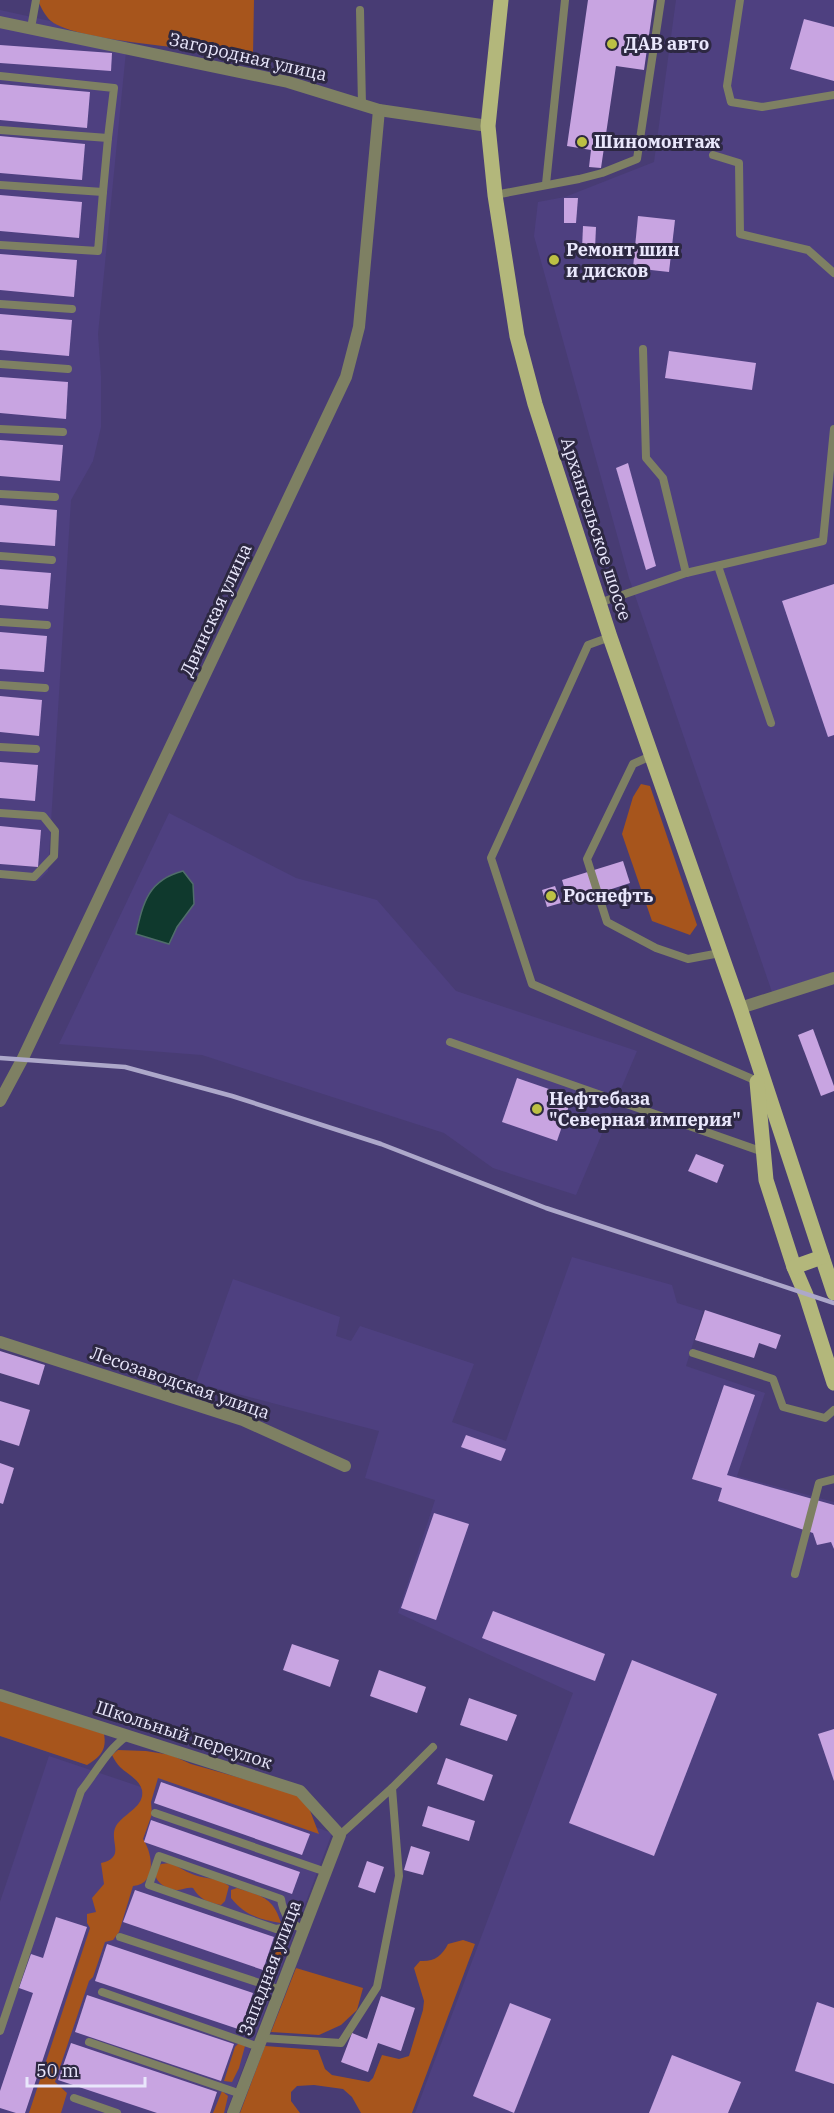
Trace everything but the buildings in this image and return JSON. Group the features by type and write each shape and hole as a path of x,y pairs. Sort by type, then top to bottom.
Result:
{"main road":[{"name":"Архангельское шоссе","path":"501,0 488,126 495,195 517,336 535,404 610,637 740,1008 834,1293"},
{"name":"Архангельское шоссе","path":"754,1052 766,1180 834,1383"},
{"path":"764,1159 789,1158"},
{"path":"794,1267 822,1257"}],"street":[{"name":"Загородная улица","path":"0,22 288,82 379,110 488,126"},
{"name":"Двинская улица","path":"0,1101 23,1058 346,378 359,327 379,110"},
{"path":"740,1008 834,978"},
{"name":"Лесозаводская улица","path":"0,1341 243,1420 345,1466"},
{"name":"Школьный переулок","path":"0,1695 300,1791 340,1835"},
{"name":"Западная улица","path":"233,2113 281,1990 299,1928 326,1872 340,1835"}],"lane":[{"path":"31,28 36,0"},
{"path":"546,184 565,0"},
{"path":"495,195 602,173 637,159 661,0"},
{"path":"740,0 727,86 731,102 762,107 834,95"},
{"path":"360,10 362,105"},
{"path":"0,76 114,88 98,251 0,245"},
{"path":"0,130 108,138"},
{"path":"713,155 740,163 740,234 808,250 834,273"},
{"path":"0,185 103,192"},
{"path":"0,304 72,309"},
{"path":"643,349 646,458 663,478 686,573"},
{"path":"0,364 68,369"},
{"path":"0,429 63,432"},
{"path":"600,603 686,573 823,541 834,429"},
{"path":"0,494 55,497"},
{"path":"0,556 52,561"},
{"path":"718,566 771,723"},
{"path":"0,622 46,625"},
{"path":"610,637 588,645 491,858 532,984 757,1081"},
{"path":"0,684 45,688"},
{"path":"0,747 36,749"},
{"path":"651,756 633,764 587,859 607,922 656,948 688,959 720,953"},
{"path":"0,813 43,816 55,831 54,856 34,877 0,874"},
{"path":"450,1042 764,1159"},
{"path":"693,1353 773,1379 783,1407 825,1419 834,1410"},
{"path":"795,1574 819,1483 834,1479"},
{"path":"0,2031 81,1791 113,1746 127,1736"},
{"path":"340,1835 433,1747"},
{"path":"102,1992 260,2043 341,2043 377,1987 399,1876 392,1788"},
{"path":"155,1813 326,1872"},
{"path":"159,1856 281,1899 285,1915 299,1928 276,1929 149,1885 159,1856"},
{"path":"120,1937 281,1990"},
{"path":"89,2042 241,2094"},
{"path":"74,2098 117,2113"}],"shaded area":[{"path":"254,0 253,55 147,44 88,34 65,28 51,21 42,9 38,1"},
{"path":"676,0 834,0 834,972 772,992 629,578 534,236 538,202 565,197 654,162"},
{"path":"0,10 50,21 71,31 127,41 98,334 101,427 93,461 71,500 48,871 38,881 0,878"},
{"path":"641,784 650,786 697,925 690,935 652,921 622,834 633,797"},
{"path":"169,813 296,878 377,900 456,991 637,1051 576,1195 493,1168 444,1133 202,1055 59,1044"},
{"path":"183,871 193,884 194,904 177,927 169,944 136,934 141,912 149,894 162,880"},
{"path":"572,1257 672,1285 677,1303 703,1311 686,1366 765,1393 737,1476 834,1502 834,2113 415,2113 573,1693 398,1613 435,1500 365,1478 379,1431 196,1383 233,1279 340,1317 336,1336 351,1341 360,1326 474,1364 452,1422 506,1441"},
{"path":"0,1700 104,1734 103,1749 96,1759 87,1765 0,1736"},
{"path":"118,1750 171,1755 191,1764 297,1794 309,1808 319,1834 158,1778 151,1802 152,1814 143,1839 151,1860 149,1874 141,1884 133,1886 119,1932 113,1940 105,1942 93,1977 89,1981 55,2082 67,2093 61,2113 29,2113 90,1928 87,1923 87,1914 96,1912 92,1898 104,1884 101,1863 113,1857 116,1826 137,1805 142,1796 138,1783 120,1767 113,1757 112,1755"},
{"path":"49,1756 147,1789 37,2113 0,2113 0,1902"},
{"path":"158,1771 332,1833 226,2113 44,2113"},
{"path":"170,1863 192,1874 229,1886 225,1901 221,1905 216,1904 202,1898 193,1888 171,1889 160,1883 156,1871 161,1864"},
{"path":"237,1888 265,1899 278,1914 281,1923 260,1918 241,1909 231,1898 231,1890"},
{"path":"280,1934 286,1938 281,1960 273,1974 264,1977"},
{"path":"463,1940 475,1944 412,2113 361,2113 352,2097 343,2089 314,2085 297,2086 291,2092 291,2101 300,2113 240,2113 265,2046 318,2050 325,2069 332,2075 369,2082 373,2078 382,2055 399,2059 409,2056 424,2001 414,1968 420,1961 437,1957 448,1944"},
{"path":"296,1968 363,1988 357,2010 341,2025 319,2035 271,2032"},
{"path":"259,1988 265,1993 260,2015 252,2028 243,2032"},
{"path":"239,2043 245,2046 239,2068 232,2082 224,2081 235,2047"},
{"path":"222,2091 228,2096 224,2113 213,2113"}],"railway":[{"path":"0,1058 125,1067 232,1096 381,1144 546,1208 834,1303"}],"place":[{"name":"ДАВ авто","path":"612,44"},
{"name":"Шиномонтаж","path":"582,142"},
{"name":"Ремонт шин и дисков","path":"554,260"},
{"name":"Роснефть","path":"551,896"},
{"name":"Нефтебаза \"Северная империя\"","path":"537,1109"}]}
